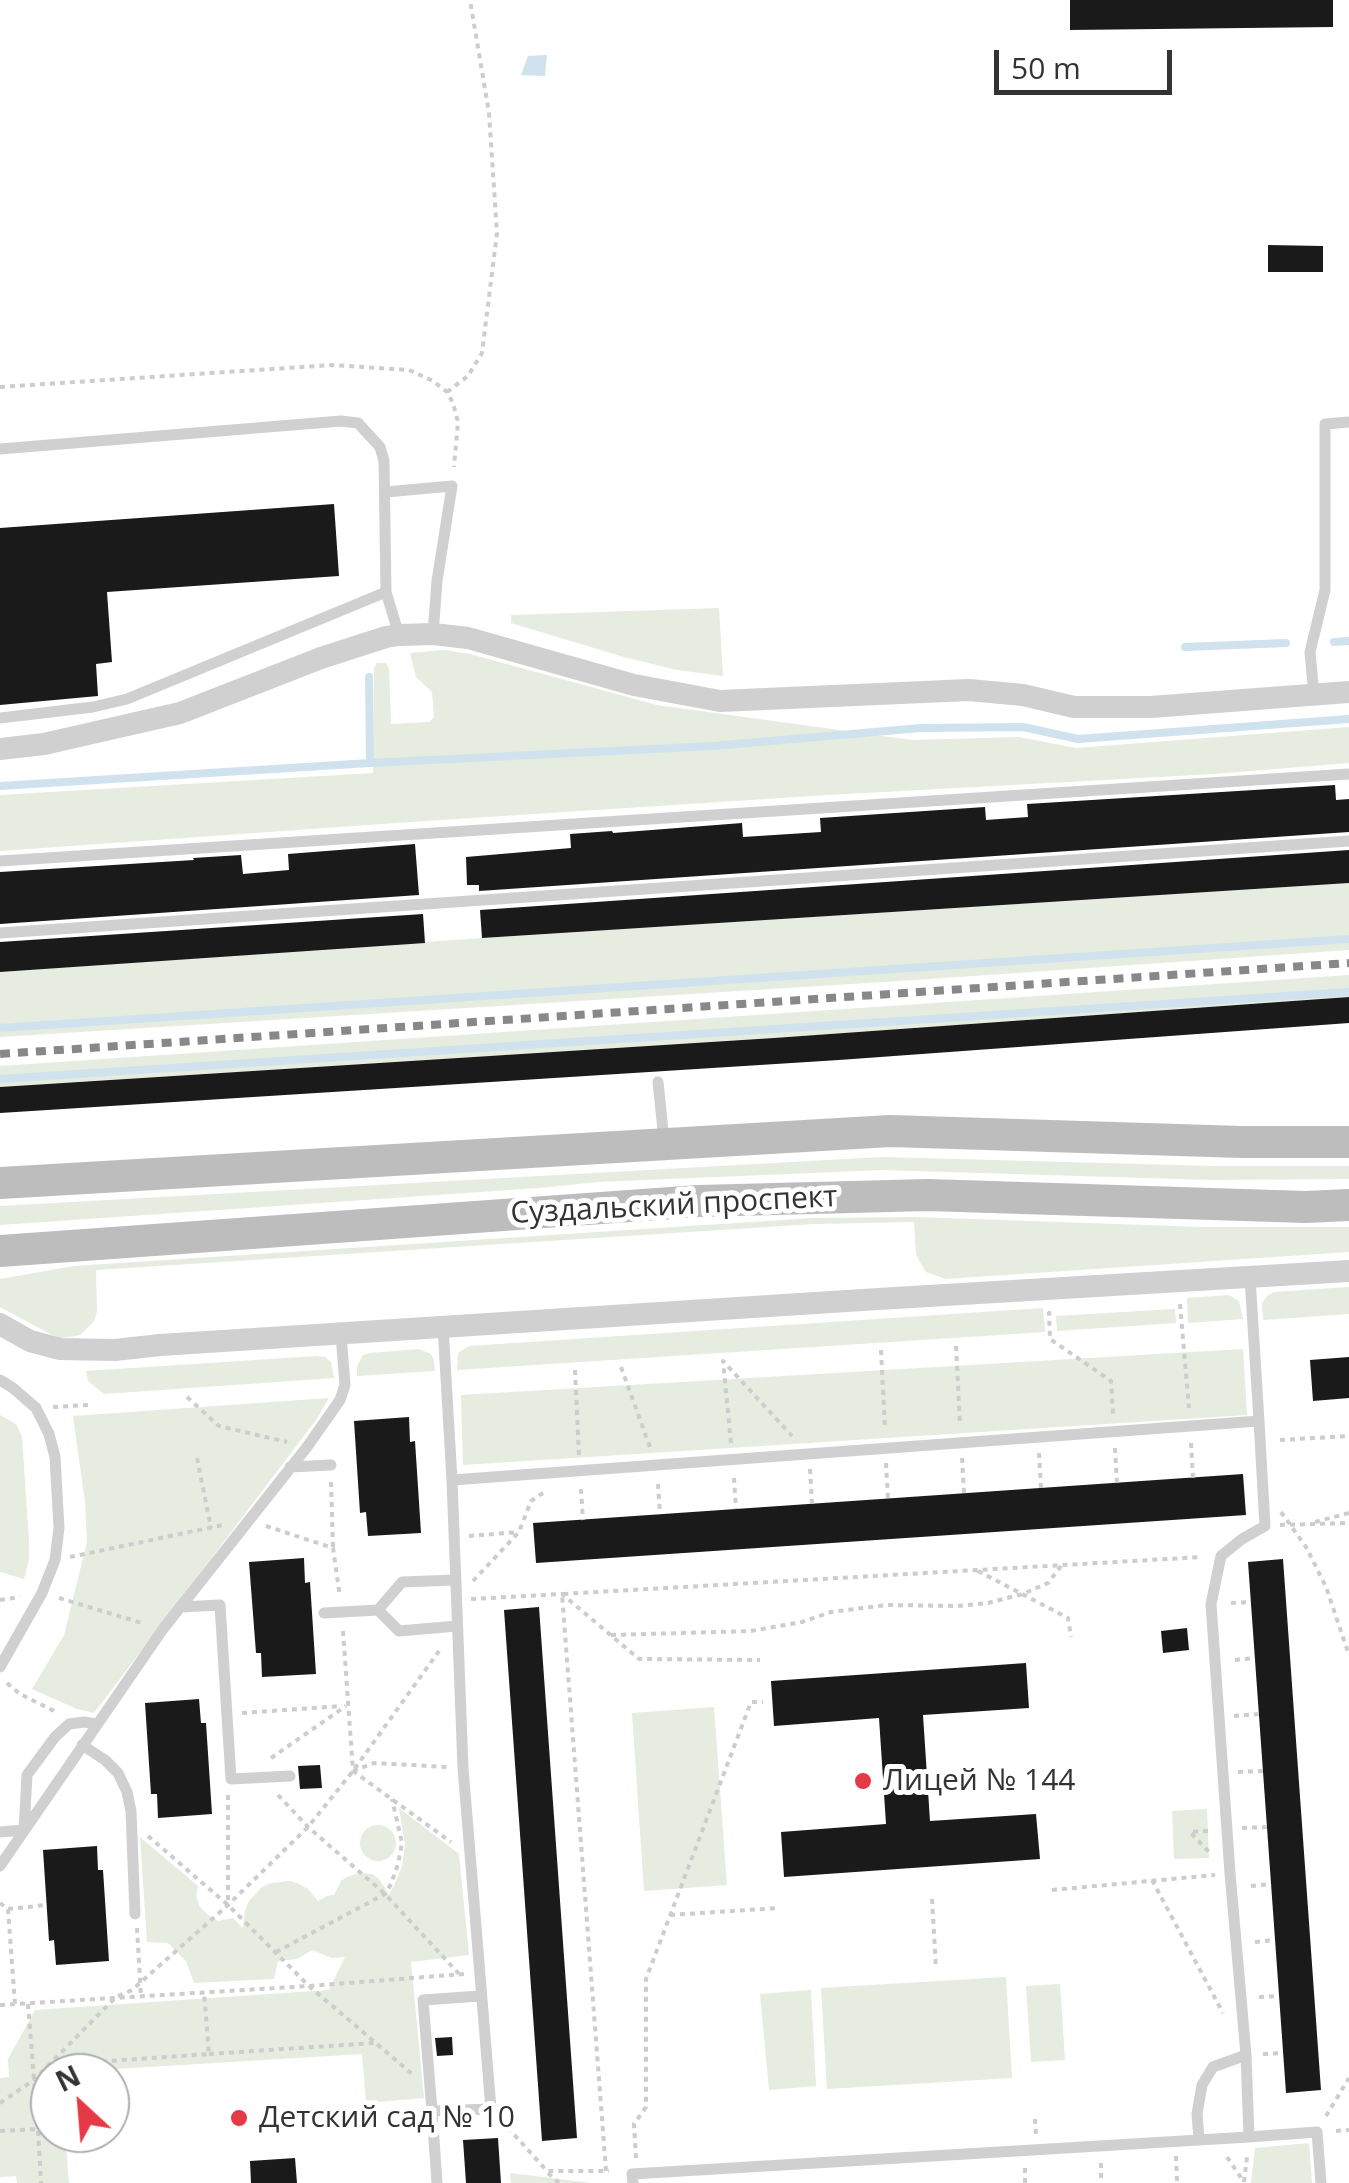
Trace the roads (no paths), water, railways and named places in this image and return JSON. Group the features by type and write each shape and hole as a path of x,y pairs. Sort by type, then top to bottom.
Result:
{"main road":[{"name":"Суздальский проспект","path":"0,1183 890,1130 1349,1142"},
{"name":"Суздальский проспект","path":"0,1252 699,1200 928,1195 1306,1207 1349,1205"}],"street":[{"path":"0,749 44,744 180,713 321,658 399,635 468,638 634,685 720,701 968,690 1024,695 1074,708 1151,707 1349,692"},
{"path":"0,1324 30,1341 60,1349 89,1350 1349,1272"}],"lane":[{"path":"0,449 340,421 358,423 380,447 384,462 386,592 399,635"},
{"path":"1314,695 1310,652 1325,590 1326,424 1349,422"},
{"path":"386,492 452,486 433,634"},
{"path":"0,718 127,699 386,592"},
{"path":"0,861 1349,774"},
{"path":"0,933 1349,841"},
{"path":"658,1082 664,1144"},
{"path":"1249,2137 1211,1604 1220,1556 1265,1526 1250,1278"},
{"path":"432,2111 492,2109 463,1768 442,1327"},
{"path":"0,1866 163,1629 340,1400 345,1385 342,1334"},
{"path":"0,1380 36,1408 49,1434 55,1456 59,1528 55,1560 42,1593 0,1666"},
{"path":"452,1480 1259,1421"},
{"path":"290,1467 331,1465"},
{"path":"324,1613 378,1610 402,1582 455,1580"},
{"path":"180,1607 220,1605 231,1779 290,1776"},
{"path":"378,1610 399,1630 457,1626"},
{"path":"24,1830 27,1776 68,1724 97,1724"},
{"path":"82,1746 118,1773 127,1792 136,1914"},
{"path":"0,1832 24,1830"},
{"path":"437,2183 423,2000 480,1996"},
{"path":"1199,2139 1197,2114 1202,2086 1213,2067 1246,2056"},
{"path":"633,2178 1316,2132 1321,2183"}],"water":[{"path":"547,55 545,76 521,75 528,56"}],"waterway":[{"path":"1334,642 1349,641"},
{"path":"1185,647 1286,643"},
{"path":"369,677 370,763"},
{"path":"0,786 713,746 921,728 1023,727 1078,739 1349,719"},
{"path":"0,1028 1349,939"},
{"path":"0,1079 1349,992"}],"railway":[{"path":"0,1054 1349,963"}],"place":[{"name":"Лицей № 144","path":"863,1781"},
{"name":"Детский сад № 10","path":"239,2118"}]}
